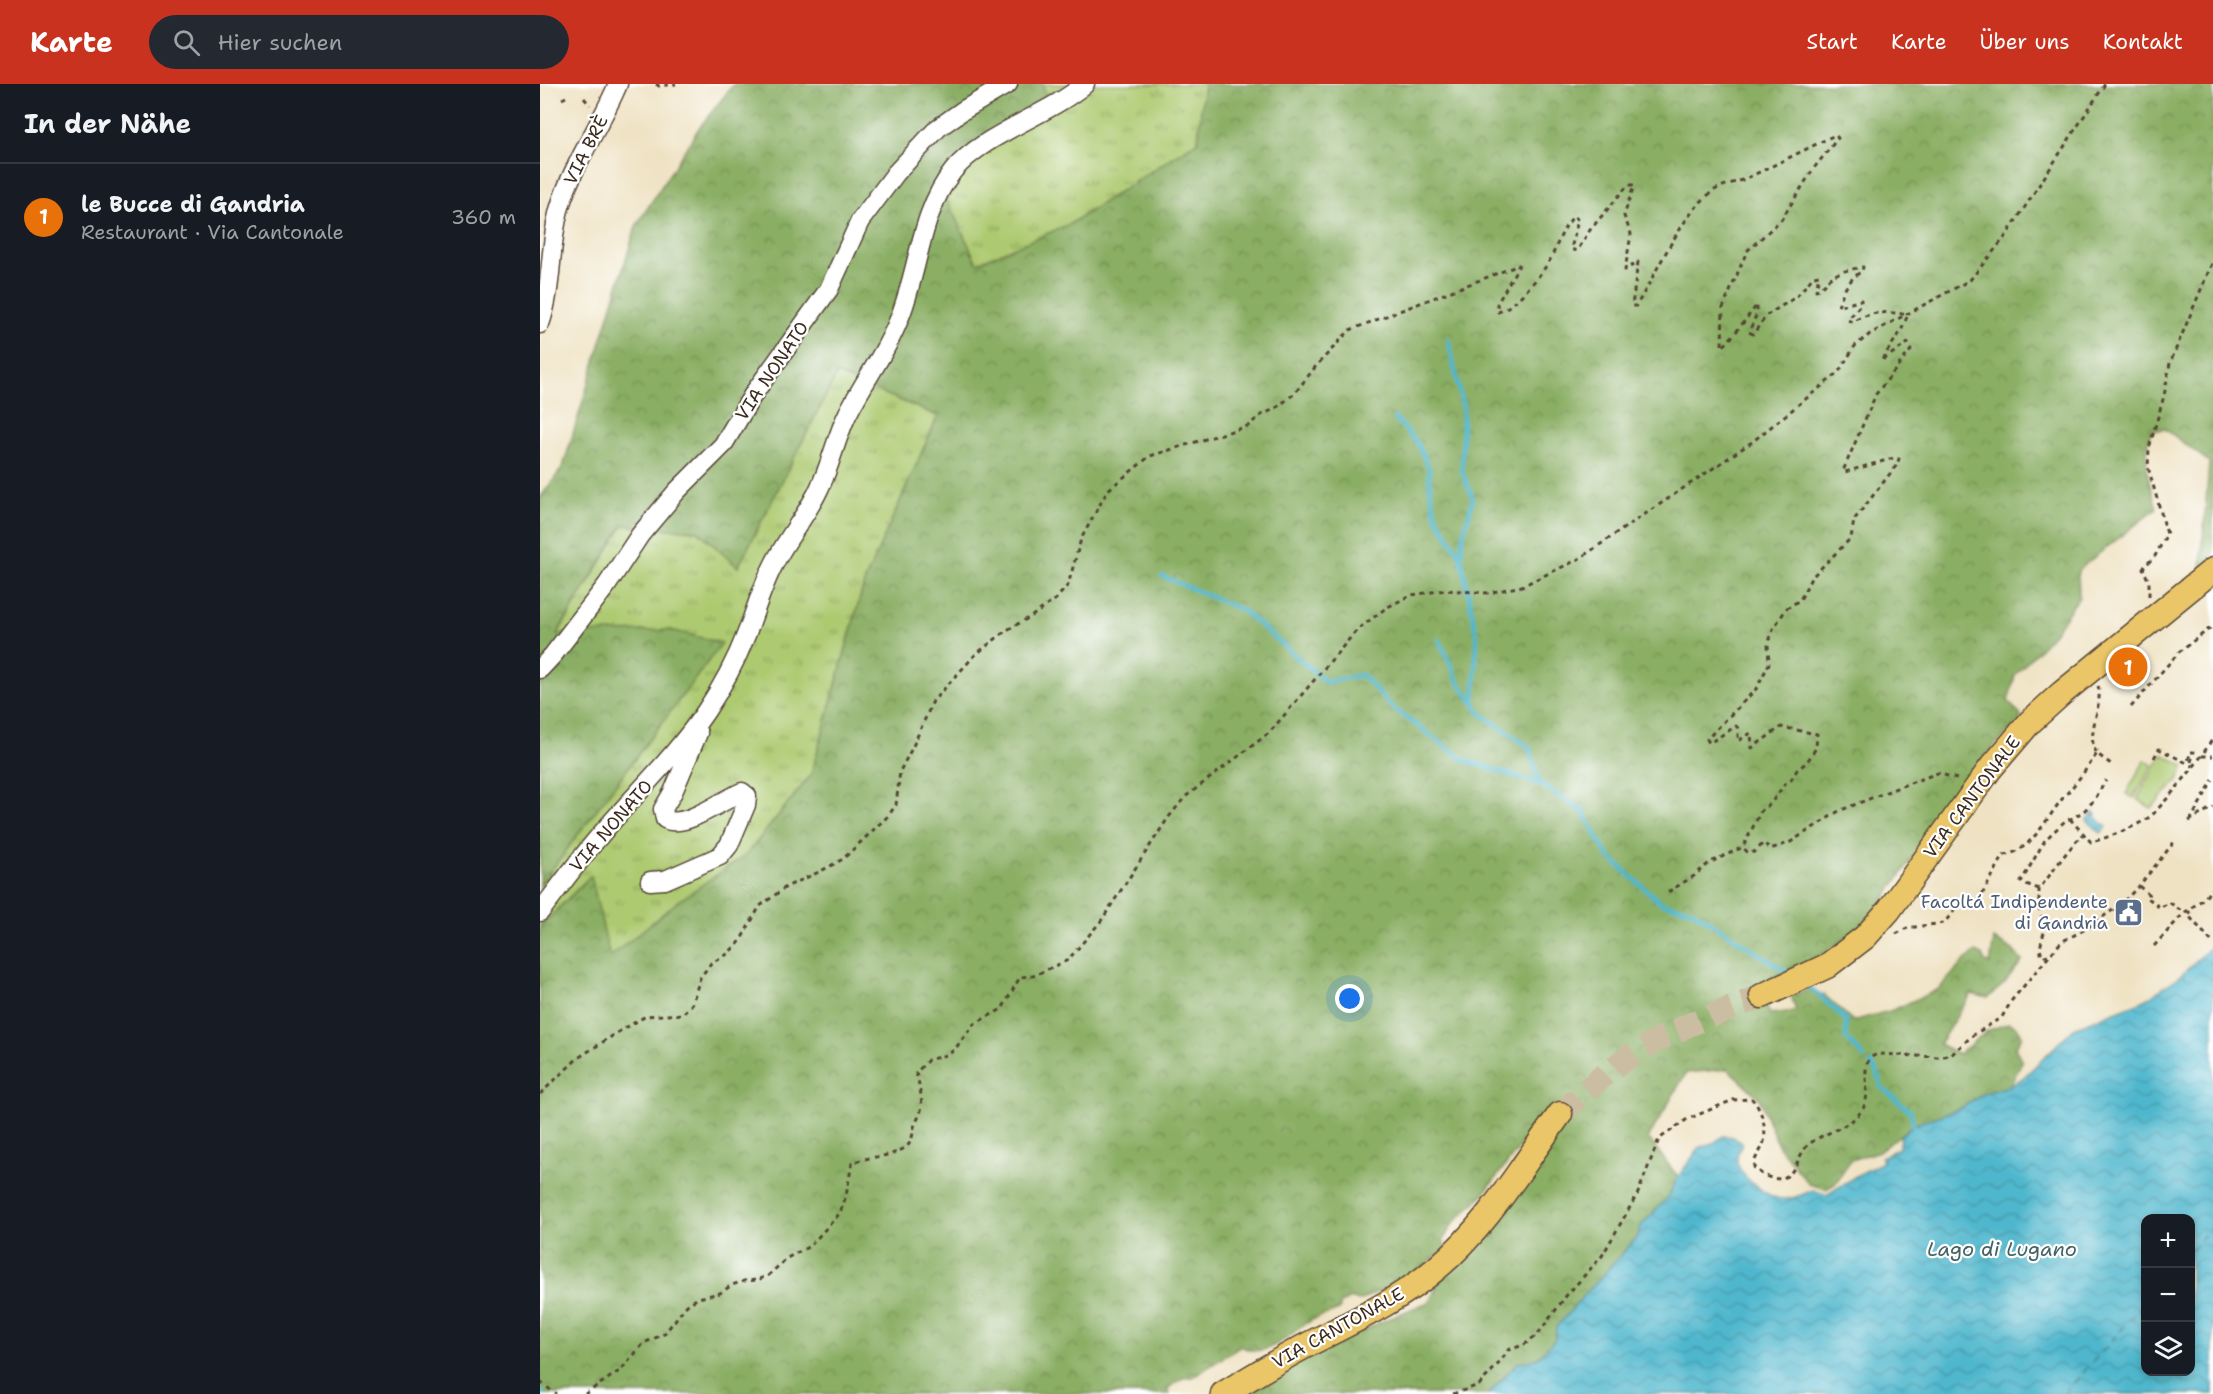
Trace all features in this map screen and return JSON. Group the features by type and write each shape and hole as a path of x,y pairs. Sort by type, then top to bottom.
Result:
{"main road":[{"name":"VIA CANTONALE","path":"1762,996 1811,975 1842,957 1865,937 1889,910 1990,769 2030,722 2062,693 2213,570"},
{"name":"VIA CANTONALE","path":"1223,1394 1285,1357 1391,1301 1437,1268 1473,1233 1494,1207 1560,1114"}],"street":[{"name":"VIA BRÈ","path":"540,324 547,297 557,219 562,202 576,165 601,121 618,84"},
{"name":"VIA NONATO","path":"540,669 597,599 640,535 677,491 723,445 754,393 829,289 860,221 896,173 938,128 1008,84"},
{"name":"VIA NONATO","path":"540,912 602,833 660,769 705,712 737,656 762,588 779,552 819,490 848,412 893,334 907,298 930,214 938,194 953,172 972,153 1058,104 1085,84"},
{"name":"VIA NONATO","path":"650,881 665,880 720,856 729,845 746,805 747,796 742,792 710,809 677,822 669,822 663,816 663,809 673,792 700,730 705,712"}],"path":[{"path":"656,84 659,86 676,84"},
{"path":"585,1394 621,1370 644,1343 664,1334 687,1305 698,1298 720,1293 732,1285 769,1275 787,1258 810,1246 840,1213 846,1196 852,1163 874,1155 894,1153 902,1150 912,1141 921,1109 916,1073 928,1060 949,1054 955,1049 974,1024 1002,1009 1020,977 1033,976 1068,960 1101,921 1168,818 1185,797 1269,733 1357,630 1386,608 1411,595 1446,590 1488,593 1522,586 1577,560 1752,442 1838,373 1855,346 1870,334 1970,280 1993,254 2029,203 2105,84"},
{"path":"540,1094 579,1058 646,1016 683,1014 692,1004 700,978 711,963 726,955 739,943 760,906 786,887 843,859 872,833 896,805 900,771 914,746 933,701 975,655 1007,630 1056,599 1068,585 1081,539 1108,490 1150,456 1248,426 1261,415 1275,409 1295,393 1316,366 1350,330 1519,265 1497,304 1498,312 1506,309 1549,261 1565,225 1574,216 1578,220 1571,249 1577,251 1590,230 1628,185 1635,184 1624,216 1630,234 1625,270 1638,262 1632,297 1632,306 1636,306 1669,248 1696,208 1712,193 1723,185 1745,179 1835,135 1838,138 1814,168 1781,220 1747,251 1723,308 1722,347 1726,345 1756,305 1757,313 1749,332 1753,334 1767,315 1796,297 1814,276 1819,275 1816,290 1843,271 1863,267 1862,271 1848,283 1838,307 1861,300 1862,304 1848,320 1852,322 1866,314 1888,311 1908,315"},
{"path":"2143,605 2149,596 2150,587 2143,568 2155,556 2167,534 2148,468 2149,448 2164,396 2170,363 2213,261"},
{"path":"1668,892 1694,876 1709,863 1743,847 1761,811 1772,803 1816,748 1817,734 1781,727 1752,748 1751,733 1738,741 1736,726 1709,743 1707,739 1756,689 1769,664 1768,645 1773,629 1787,608 1800,600 1810,578 1851,538 1854,520 1896,466 1899,459 1894,458 1845,472 1843,470 1876,394 1911,350 1908,343 1881,361 1901,331 1908,315"},
{"path":"2131,707 2180,651 2213,626"},
{"path":"2096,682 2101,695 2093,735 2094,745 2112,765"},
{"path":"2070,819 2091,842 2131,827 2155,813 2202,756 2213,738"},
{"path":"2154,758 2159,749 2187,763 2191,751 2194,752 2190,765 2193,766"},
{"path":"1865,937 1885,940 1907,928 1944,923 1958,906 1966,902 1974,909 2004,855 2011,854 2024,846 2039,830 2062,799 2077,784 2098,752"},
{"path":"2202,756 2213,756"},
{"path":"1743,847 1751,853 1757,850 1762,843 1770,849 1789,843 1839,811 1938,773 1967,782"},
{"path":"2039,889 2021,882 2045,840 2066,820 2085,810 2095,799 2106,780"},
{"path":"2213,780 2190,821 2213,807"},
{"path":"2054,950 2046,956 2042,957 2040,954 2045,928 2039,908 2039,889 2074,842 2083,835"},
{"path":"1453,1394 1479,1386 1508,1350 1524,1345 1538,1334 1566,1296 1602,1256 1638,1193 1656,1144 1665,1132 1686,1120 1733,1100 1752,1099 1760,1112 1765,1133 1764,1142 1754,1161 1754,1167 1761,1173 1775,1178 1780,1179 1789,1175 1807,1146 1852,1120 1863,1109 1867,1091 1866,1061 1870,1057 1879,1054 1937,1057 1952,1055 1972,1036 2002,1017 2012,1000 2061,942 2120,905 2139,886 2175,841"},
{"path":"2139,886 2149,895 2147,897 2160,908 2169,902 2190,913 2188,915 2213,943"},
{"path":"2154,946 2186,912 2205,898 2211,889"},
{"path":"540,1382 556,1394"}],"green space":[{"path":"734,84 1043,84 1046,100 937,179 977,263 1070,224 1198,141 1204,84 2213,84 2213,556 2201,567 2209,462 2165,429 2151,431 2147,462 2157,508 2078,570 2079,597 2054,633 2015,675 2008,701 2022,717 1981,760 1875,912 1847,937 1820,955 1756,984 1770,1014 1796,1011 1791,995 1809,990 1824,995 1853,1021 1893,1010 1939,989 1965,960 1976,952 1983,955 1984,961 1990,964 1994,939 2013,950 2022,961 2004,984 1988,998 1971,994 1939,1044 1959,1054 1987,1031 2009,1023 2017,1027 2022,1035 2015,1048 2022,1061 2010,1086 1985,1093 1961,1108 1913,1125 1879,1151 1851,1160 1835,1184 1826,1189 1809,1184 1779,1147 1759,1098 1728,1069 1686,1073 1648,1138 1678,1177 1668,1197 1641,1226 1638,1236 1556,1327 1555,1339 1537,1359 1517,1363 1489,1394 1245,1394 1335,1344 1429,1302 1439,1281 1551,1107 1481,1197 1454,1222 1443,1240 1446,1249 1406,1278 1359,1301 1350,1298 1341,1303 1339,1310 1312,1320 1270,1348 1251,1350 1241,1346 1193,1377 1183,1378 1167,1389 1170,1394 540,1394 540,927 591,876 610,957 676,903 747,854 811,775 865,580 938,416 837,374 738,567 698,531 623,525 557,634 671,630 722,643 540,885 540,498 563,467 636,226 699,128"},
{"path":"1043,84 1204,84 1198,141 1070,224 977,264 937,180 1046,100"},
{"path":"837,374 938,416 865,580 811,775 747,854 676,903 609,958 590,876 540,927 540,885 721,644 557,635 623,525 698,531 738,567"},
{"path":"2162,754 2185,766 2178,780 2151,808 2137,799"},
{"path":"2145,760 2153,765 2134,798 2126,794"}],"water":[{"path":"2094,812 2097,815 2095,816 2107,827 2101,833 2087,820"},
{"name":"Lago di Lugano","path":"2213,945 2213,1394 1489,1394 1517,1363 1537,1359 1555,1339 1556,1327 1638,1236 1641,1226 1668,1197 1678,1177 1700,1147 1711,1145 1723,1136 1733,1137 1742,1143 1737,1156 1739,1167 1761,1190 1781,1199 1794,1198 1813,1190 1827,1195 1883,1162 1881,1157 1899,1148 1900,1136 1913,1125 1961,1108 1985,1093 2010,1086 2024,1077 2074,1028 2143,1001 2179,977"}],"waterway":[{"path":"1448,339 1463,408 1462,471 1473,499 1463,536 1461,556"},
{"path":"1395,418 1418,444 1429,469 1430,488 1436,516 1461,557 1477,637 1474,703 1480,713 1529,747 1540,784"},
{"path":"1162,576 1242,610 1326,682 1362,675 1393,708 1464,760 1540,784 1583,811 1608,856 1661,903 1690,909 1790,974"},
{"path":"1439,640 1460,685 1474,703"},
{"path":"1804,984 1846,1020 1846,1038 1864,1057"},
{"path":"1871,1064 1877,1071 1881,1087 1911,1112 1913,1125"},
{"path":"540,1389 542,1394"}],"ferry route":[{"path":"2195,1246 2213,1226"},
{"path":"2064,1394 2141,1308"}],"tunnel":[{"path":"1560,1114 1615,1067 1650,1044 1762,996"}],"place":[{"name":"le Bucce di Gandria","path":"2128,667"},
{"name":"Facoltá Indipendente di Gandria","path":"2129,912"}]}
